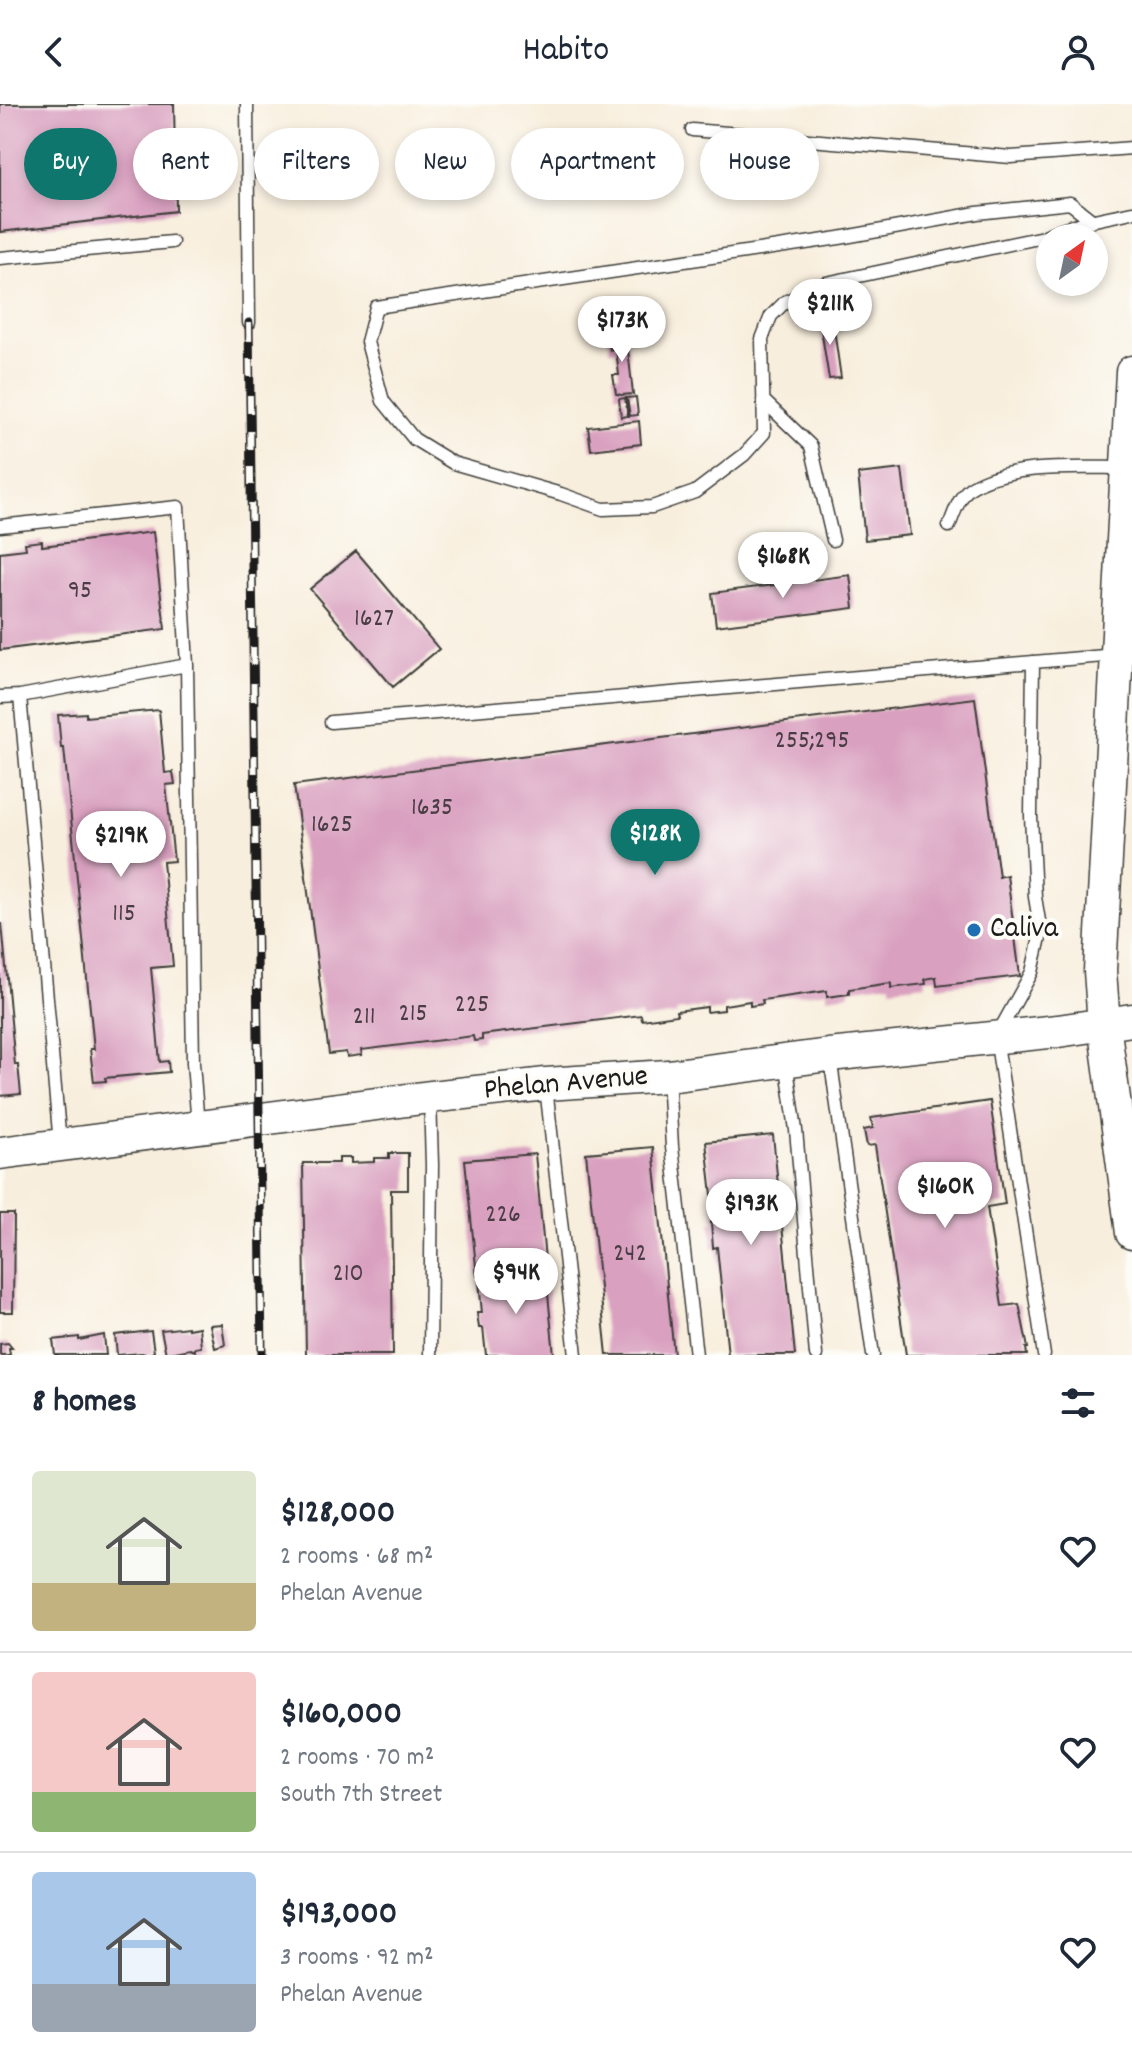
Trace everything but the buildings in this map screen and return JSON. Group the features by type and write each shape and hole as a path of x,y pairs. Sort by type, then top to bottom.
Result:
{"street":[{"path":"1132,372 1127,536 1116,655 1100,971 1118,1022 1132,1233"},
{"name":"Phelan Avenue","path":"0,1153 430,1097 546,1084 668,1076 1118,1022"}],"lane":[{"path":"247,104 249,323"},
{"path":"692,130 1011,157 1132,148"},
{"path":"1093,221 1070,203 977,213 824,240 376,307 367,342 383,401 414,439 453,463 603,509 652,507 695,492 744,455 764,433 762,339 771,316 785,302 826,283 1043,237 1065,226 1093,221 1132,212"},
{"path":"0,258 172,242"},
{"path":"763,400 811,446 833,540"},
{"path":"949,526 969,489 999,477 1025,469 1127,467"},
{"path":"0,526 178,507 187,665 193,1063 198,1126"},
{"path":"331,722 1116,655"},
{"path":"1033,662 1031,816 1035,897 1041,933 1032,972 996,1037 1044,1355"},
{"path":"0,697 187,665"},
{"path":"20,696 60,1144"},
{"path":"829,1055 873,1355"},
{"path":"786,1061 796,1130 816,1355"},
{"path":"668,1076 672,1147 696,1355"},
{"path":"546,1084 576,1355"},
{"path":"430,1097 430,1355"}],"railway":[{"path":"249,323 262,1355"}],"place":[{"name":"Caliva","path":"974,930"}]}
